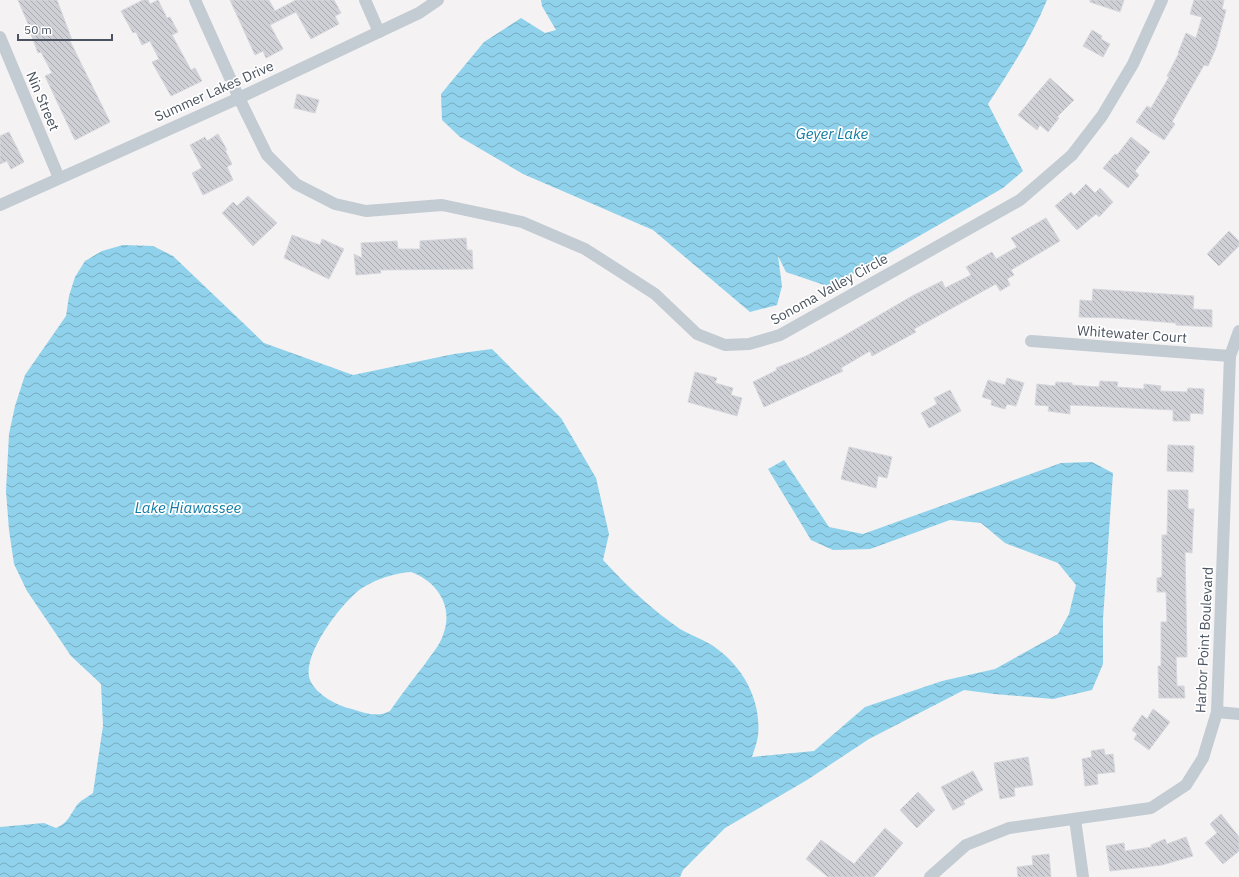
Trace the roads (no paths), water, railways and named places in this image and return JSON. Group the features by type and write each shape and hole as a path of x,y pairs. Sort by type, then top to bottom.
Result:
{"street":[{"name":"Sonoma Valley Circle","path":"195,0 238,98 268,155 296,184 335,204 366,211 442,205 522,222 592,253 655,294 697,334 725,345 750,344 780,335 1020,200 1072,155 1102,116 1133,64 1162,0"},
{"path":"365,0 379,32"},
{"name":"Summer Lakes Drive","path":"0,204 238,98 419,13 438,0"},
{"name":"Nin Street","path":"0,36 59,178"},
{"name":"Harbor Point Boulevard","path":"930,877 966,845 1009,828 1151,808 1186,785 1203,758 1217,712 1230,356 1239,331"},
{"name":"Whitewater Court","path":"1031,341 1230,356"},
{"path":"1217,712 1239,714"},
{"path":"1075,819 1083,877"}],"water":[{"name":"Geyer Lake","path":"541,0 1047,0 1028,40 988,104 1023,171 1003,188 830,287 786,272 778,256 782,286 777,305 750,312 653,230 523,174 460,137 442,120 441,94 484,42 521,18 545,33 556,30 542,6"},
{"name":"Lake Hiawassee","path":"123,245 153,246 173,256 264,343 353,375 454,354 492,349 561,418 596,478 609,534 603,560 649,605 680,629 710,644 721,652 740,672 753,696 757,709 758,736 752,757 814,751 865,707 942,681 995,669 1058,634 1069,614 1076,585 1058,563 1005,543 981,523 950,520 870,549 833,550 811,540 768,469 784,460 829,527 863,534 1061,463 1092,462 1113,473 1103,619 1103,664 1092,690 1053,699 964,690 869,739 807,780 725,828 683,870 680,877 0,877 0,827 44,823 56,828 66,821 79,803 93,793 103,726 101,684 71,656 27,591 14,564 9,530 6,491 9,434 15,406 25,375 66,316 69,296 75,277 85,261 102,251","holes":["411,572 421,576 436,589 441,597 445,605 446,625 442,639 438,646 390,711 380,714 366,713 340,705 326,698 311,683 309,677 309,667 312,655 318,642 335,616 362,588 380,579 392,575"]}]}
